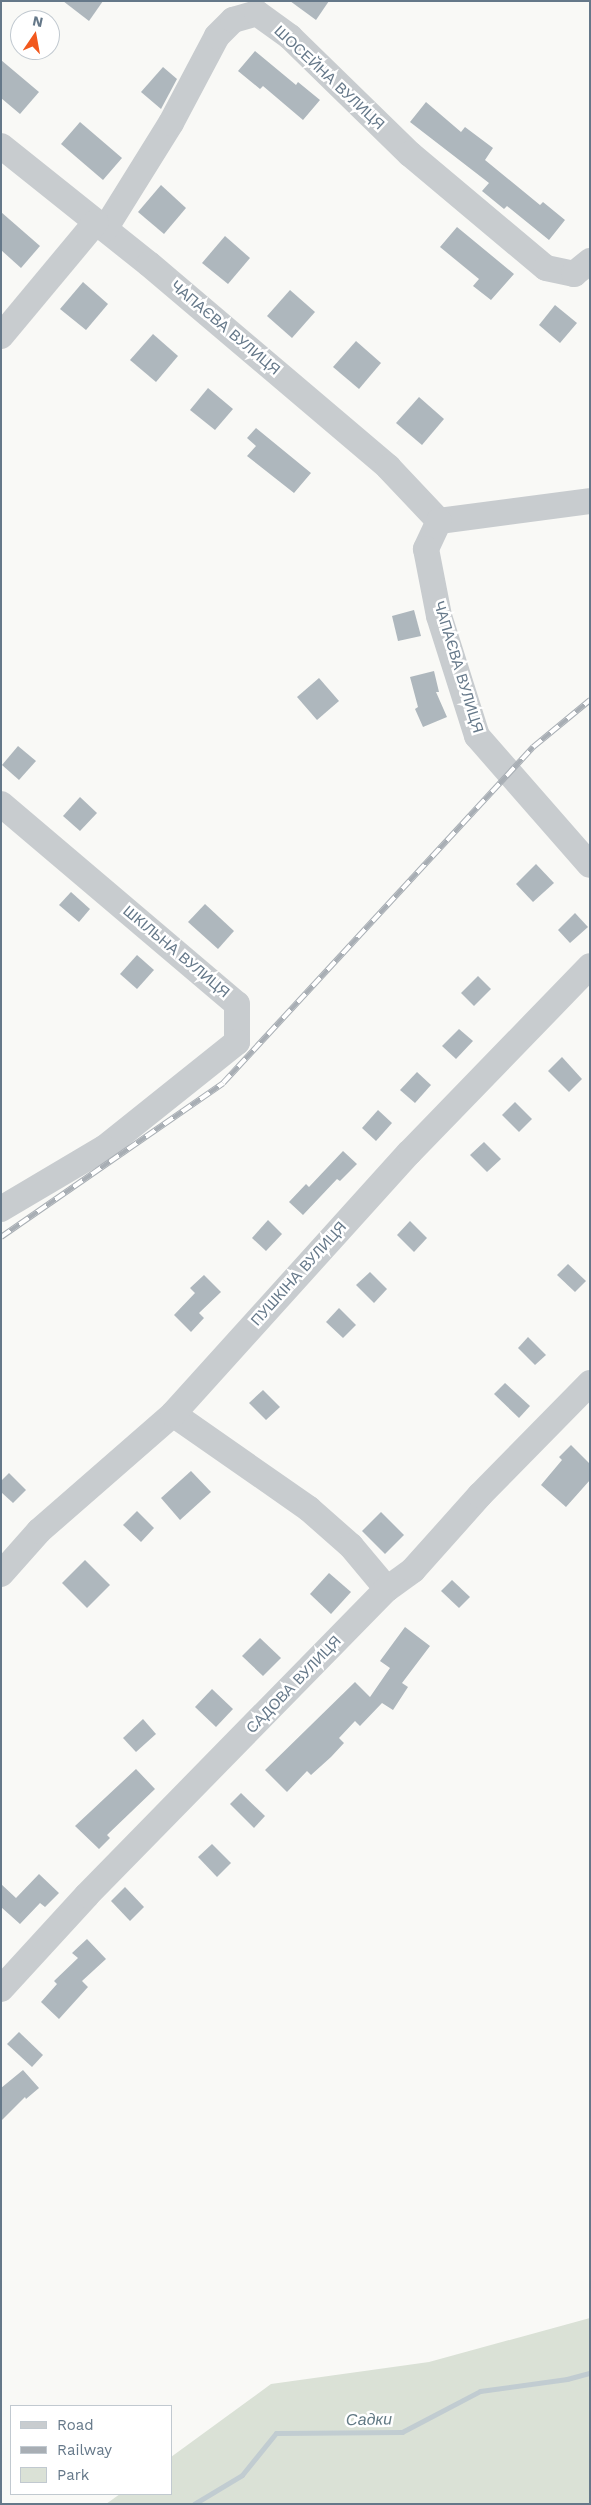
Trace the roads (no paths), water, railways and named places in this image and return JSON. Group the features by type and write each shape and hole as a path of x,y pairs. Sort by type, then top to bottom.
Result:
{"street":[{"name":"ШОСЕЙНА ВУЛИЦЯ","path":"101,225 172,123 217,36 233,20 257,13 290,38 410,154 546,268 574,274 590,261"},
{"name":"ЧАПАЄВА ВУЛИЦЯ","path":"1,146 101,225 388,467 439,521 426,549 440,616 477,736 590,865"},
{"path":"4,326 101,225"},
{"path":"439,521 590,501"},
{"name":"ШКІЛЬНА ВУЛИЦЯ","path":"1,804 237,1004 237,1042 104,1148 1,1209"},
{"name":"ПУШКІНА ВУЛИЦЯ","path":"1,1574 39,1530 173,1414 409,1153 590,966"},
{"name":"САДОВА ВУЛИЦЯ","path":"6,1972 88,1895 387,1589 413,1570 480,1495 590,1383"},
{"path":"173,1414 309,1509 351,1546 387,1589"}],"waterway":[{"name":"Садки","path":"194,2504 242,2475 276,2433 402,2432 480,2391 567,2379 590,2373"}],"railway":[{"path":"1,1237 223,1083 533,747 590,700"}]}
